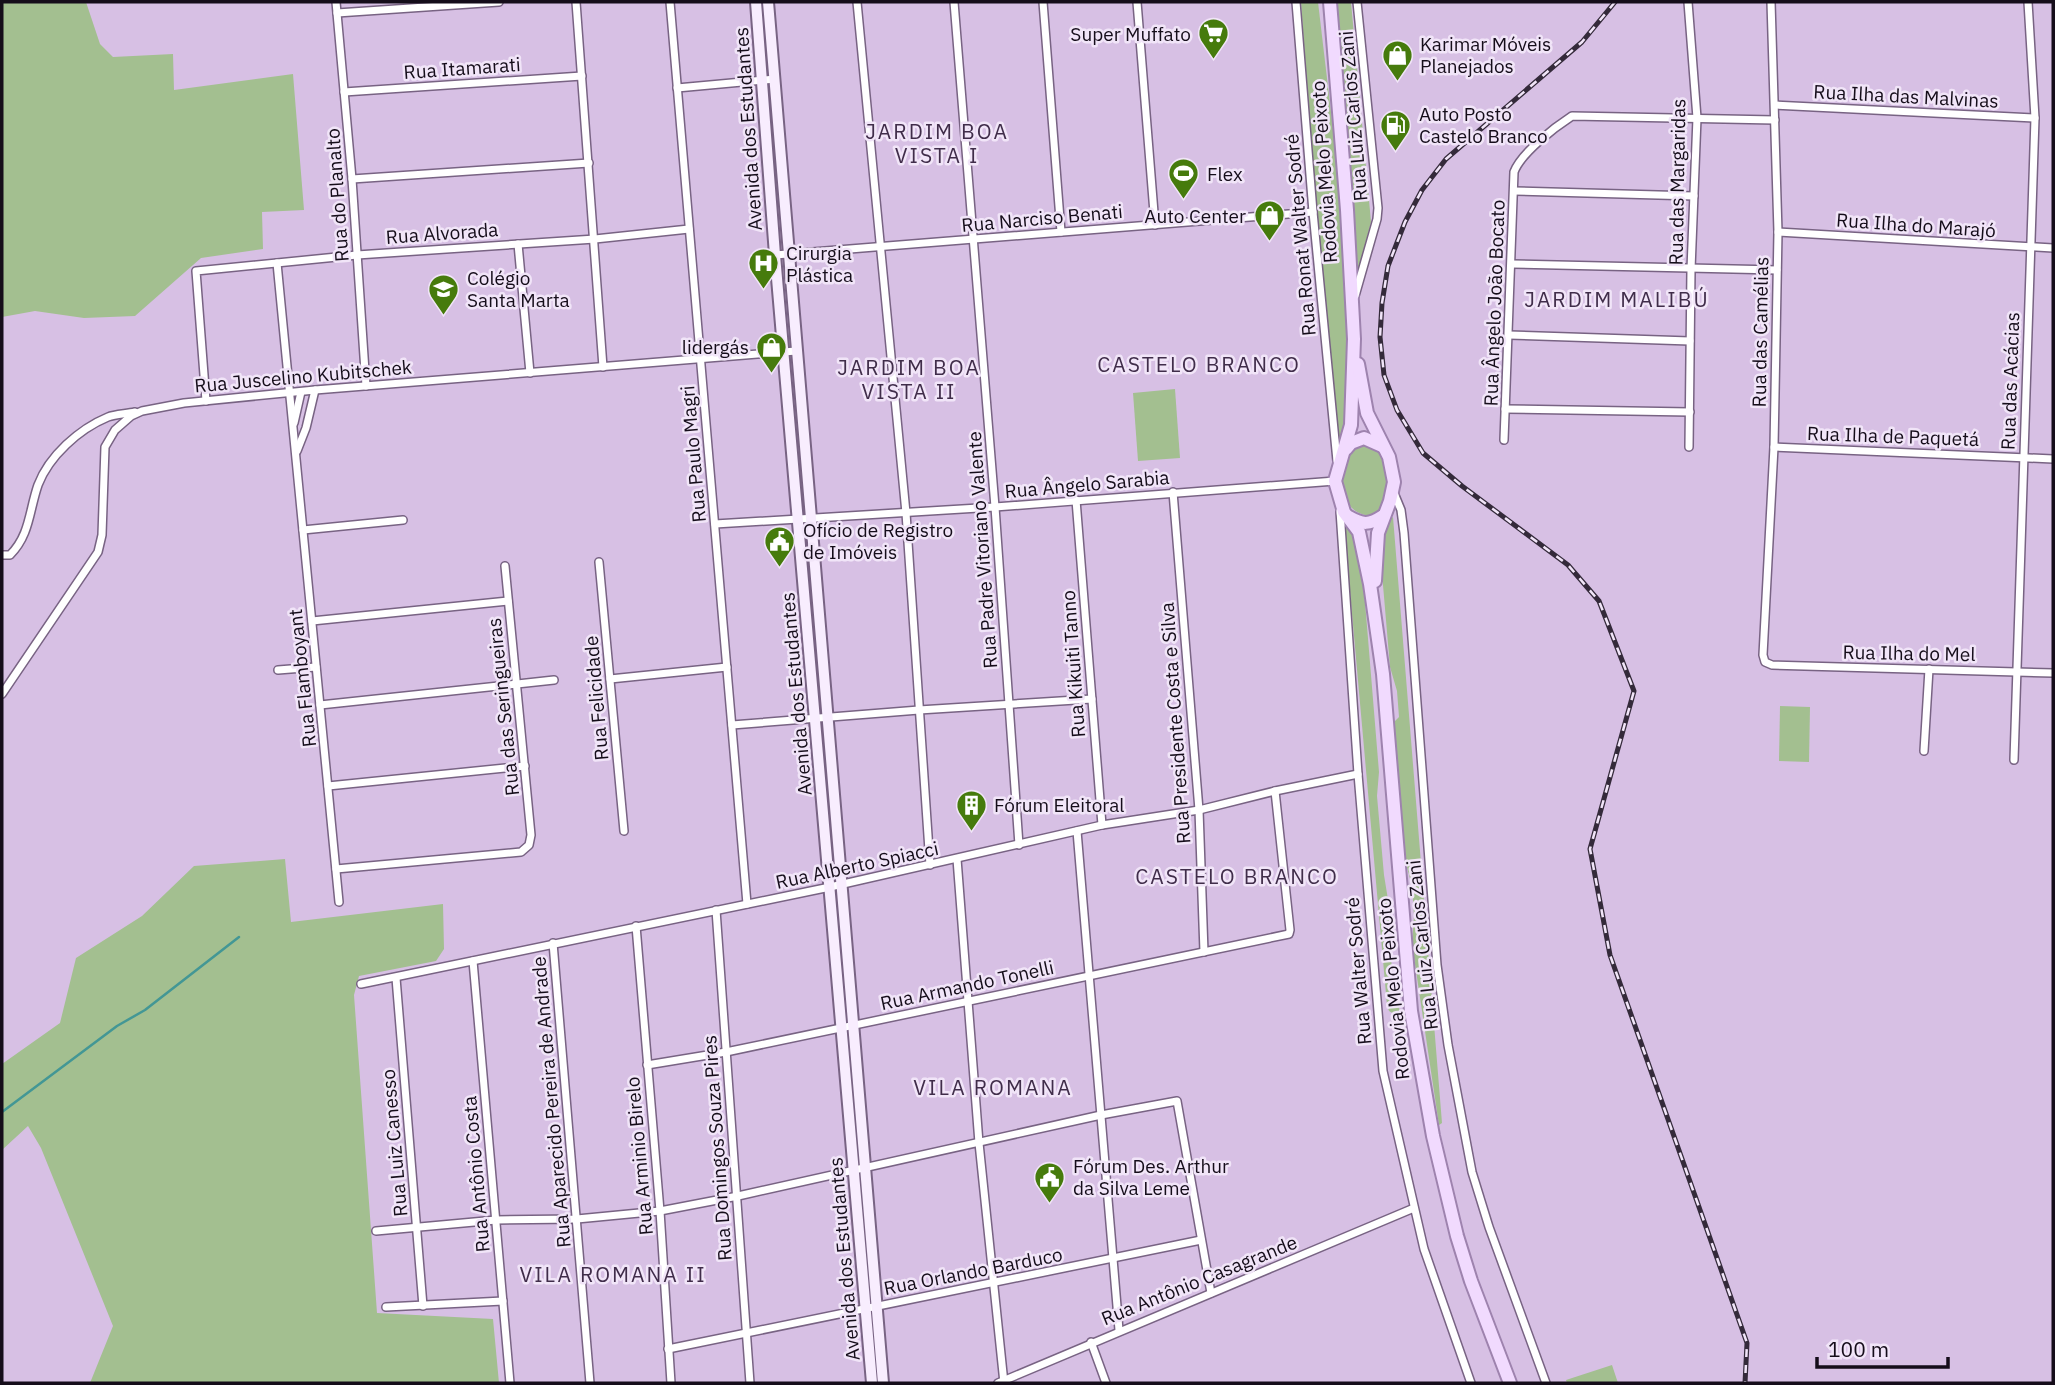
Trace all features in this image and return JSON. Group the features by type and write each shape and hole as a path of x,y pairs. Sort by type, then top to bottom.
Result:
{"main road":[{"name":"Rodovia Melo Peixoto","path":"1330,2 1354,339 1351,425 1335,481 1340,503 1359,532 1364,549 1383,674 1411,1011 1417,1054 1457,1236 1510,1383"},
{"name":"Rodovia Melo Peixoto","path":"1354,339 1367,413 1392,467 1393,492 1378,533 1375,621"},
{"path":"1346,449 1351,443 1364,438 1383,446"},
{"path":"1349,517 1368,524 1384,516"}],"street":[{"name":"Rua do Planalto","path":"336,2 352,179 366,386"},
{"path":"337,13 499,2"},
{"path":"576,2 603,367"},
{"name":"Rua Paulo Magri","path":"670,2 747,904"},
{"name":"Avenida dos Estudantes","path":"756,2 783,352 828,718 843,883 848,1026 859,1169 871,1307 883,1383"},
{"name":"Avenida dos Estudantes","path":"768,2 796,351 816,718 830,887 848,1026"},
{"path":"858,2 905,513 930,865"},
{"name":"Rua Padre Vitoriano Valente","path":"954,2 1019,845"},
{"path":"1043,2 1061,232"},
{"path":"1137,2 1155,225"},
{"name":"Rua Ronat Walter Sodré","path":"1296,2 1338,466"},
{"name":"Rua Luiz Carlos Zani","path":"1353,307 1377,219 1357,2"},
{"name":"Rua das Margaridas","path":"1688,2 1697,118 1691,269 1689,447"},
{"name":"Rua das Camélias","path":"1765,662 1763,655 1774,447 1778,232 1771,2"},
{"name":"Rua das Acácias","path":"2014,760 2035,118 2028,2"},
{"name":"Rua Itamarati","path":"345,92 582,76"},
{"path":"677,88 775,79"},
{"name":"Rua Ilha das Malvinas","path":"1775,104 2035,118"},
{"name":"Rua Ângelo João Bocato","path":"1504,440 1516,167 1552,131 1572,116 1697,118"},
{"path":"1697,118 1775,120"},
{"path":"352,179 589,163"},
{"path":"1514,191 1694,196"},
{"name":"Rua Narciso Benati","path":"775,255 1313,212"},
{"name":"Rua Alvorada","path":"206,401 196,271 357,255 595,239 689,229"},
{"name":"Rua Ilha do Marajó","path":"1778,232 2053,248"},
{"path":"518,244 530,373"},
{"name":"Rua Flamboyant","path":"277,263 339,902"},
{"path":"1512,264 1777,270"},
{"path":"1509,335 1690,341"},
{"name":"Rua Juscelino Kubitschek","path":"2,694 98,552 102,535 105,447 122,422 142,411 301,391 796,351"},
{"path":"297,452 315,390"},
{"path":"293,427 301,391"},
{"path":"1505,409 1690,412"},
{"path":"2,555 10,555 20,545 27,532 39,484 58,452 84,431 109,416 142,411"},
{"name":"Rua Ilha de Paquetá","path":"1774,447 2053,459"},
{"name":"Rua Ângelo Sarabia","path":"715,524 995,507 1335,481"},
{"name":"Rua Presidente Costa e Silva","path":"1172,492 1199,810 1204,952"},
{"name":"Rua Luiz Carlos Zani","path":"1393,492 1401,510 1404,533 1437,965 1448,1045 1472,1172 1489,1227 1546,1383"},
{"name":"Rua Kikuiti Tanno","path":"1076,500 1102,825"},
{"name":"Rua Walter Sodré","path":"1340,503 1358,774 1383,1071 1414,1208 1433,1275 1471,1383"},
{"path":"303,530 403,520"},
{"name":"Rua Felicidade","path":"599,562 624,831"},
{"name":"Rua das Seringueiras","path":"336,869 521,852 528,845 531,835 505,566"},
{"path":"312,621 508,601"},
{"name":"Rua Ilha do Mel","path":"1765,662 1772,665 2053,673"},
{"path":"278,670 316,667"},
{"path":"610,679 727,667"},
{"path":"1924,751 1929,669"},
{"path":"320,705 554,680"},
{"path":"732,725 1092,699"},
{"path":"328,786 525,766"},
{"name":"Rua Alberto Spiacci","path":"361,984 830,887 1102,825 1199,810 1358,774"},
{"name":"Rua Armando Tonelli","path":"647,1065 726,1052 1289,934 1275,791"},
{"path":"1077,831 1119,1330"},
{"path":"957,859 979,1143 1002,1382"},
{"name":"Rua Domingos Souza Pires","path":"716,910 750,1383"},
{"name":"Rua Arminio Birelo","path":"636,926 660,1211 671,1383"},
{"name":"Rua Aparecido Pereira de Andrade","path":"553,943 590,1383"},
{"name":"Rua Antônio Costa","path":"472,961 510,1383"},
{"name":"Rua Luiz Canesso","path":"396,978 422,1306"},
{"path":"376,1231 496,1220 577,1219 660,1211 1101,1115 1177,1101 1211,1293"},
{"name":"Rua Antônio Casagrande","path":"1002,1382 1119,1330 1414,1208"},
{"name":"Rua Orlando Barduco","path":"668,1349 1201,1240"},
{"path":"386,1307 503,1301"},
{"name":"Avenida dos Estudantes","path":"871,1307 872,1383"},
{"path":"1091,1342 1105,1383"}],"green space":[{"path":"2,2 86,2 100,44 113,57 173,54 174,90 293,74 304,210 262,212 263,249 201,258 135,316 84,318 35,311 2,317"},
{"path":"1301,2 1318,2 1341,197 1354,339 1349,422 1335,481"},
{"path":"1334,2 1351,2 1371,222 1354,287"},
{"path":"1175,389 1180,458 1138,461 1133,393"},
{"path":"1364,442 1378,449 1387,485 1383,502 1372,516 1359,513 1349,505 1343,494 1341,481 1350,447"},
{"path":"1393,517 1442,1123 1439,1125 1412,944 1412,886 1404,856 1394,722 1399,717 1397,691 1390,667 1380,550 1388,521"},
{"path":"1344,524 1351,526 1359,548 1365,602 1379,772 1377,796 1390,912 1390,952 1400,1013 1396,1015 1389,1011 1387,1005"},
{"path":"1780,706 1810,707 1809,762 1779,761"},
{"path":"285,859 291,922 443,904 444,949 436,961 359,976 354,995 377,1313 493,1319 499,1383 90,1383 113,1326 41,1148 28,1126 2,1150 2,1064 60,1023 76,958 142,916 194,866"},
{"path":"1612,1365 1618,1383 1567,1383 1566,1380"}],"waterway":[{"path":"2,1112 117,1026 145,1010 239,937"}],"railway":[{"path":"1615,2 1582,42 1446,159 1422,190 1405,222 1388,266 1380,337 1384,375 1397,410 1423,453 1462,486 1568,565 1599,601 1634,691 1590,849 1610,955 1747,1343 1745,1383"}],"place":[{"name":"Super Muffato","path":"1214,61"},
{"name":"Karimar Móveis Planejados","path":"1397,82"},
{"name":"Auto Posto Castelo Branco","path":"1396,152"},
{"name":"Flex","path":"1184,201"},
{"name":"Auto Center","path":"1269,243"},
{"name":"Cirurgia Plástica","path":"763,291"},
{"name":"Colégio Santa Marta","path":"444,316"},
{"name":"lidergás","path":"772,374"},
{"name":"Ofício de Registro de Imóveis","path":"780,568"},
{"name":"Fórum Eleitoral","path":"971,832"},
{"name":"Fórum Des. Arthur da Silva Leme","path":"1050,1204"}],"district":[{"name":"JARDIM BOA VISTA I","path":"937,143"},
{"name":"JARDIM MALIBÚ","path":"1617,299"},
{"name":"CASTELO BRANCO","path":"1199,364"},
{"name":"JARDIM BOA VISTA II","path":"909,379"},
{"name":"CASTELO BRANCO","path":"1237,876"},
{"name":"VILA ROMANA","path":"993,1087"},
{"name":"VILA ROMANA II","path":"613,1274"}]}
